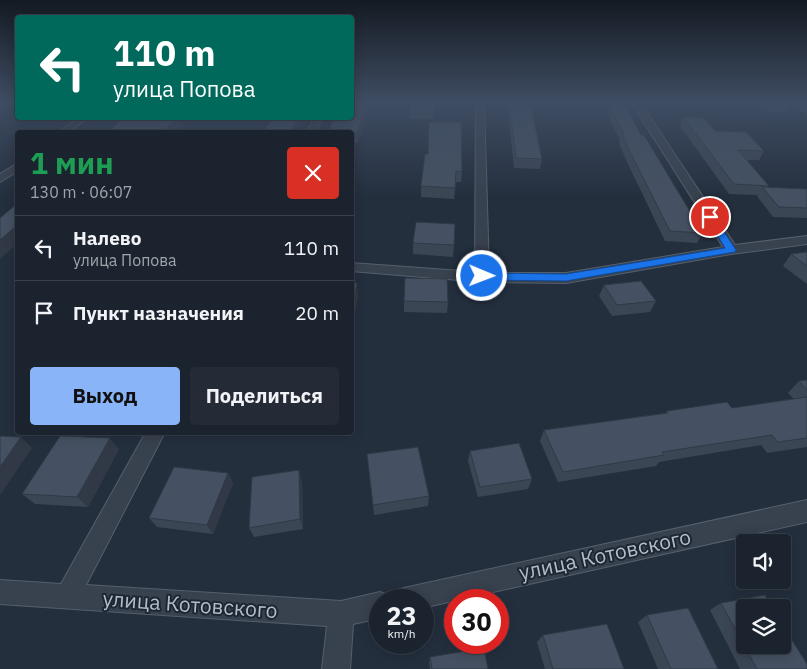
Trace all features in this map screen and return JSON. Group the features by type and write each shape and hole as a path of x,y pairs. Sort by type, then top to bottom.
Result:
{"street":[{"path":"480,133 482,276"},
{"path":"655,133 731,250"},
{"path":"0,180 15,168"},
{"path":"354,268 482,276 566,278 731,250 807,240"},
{"path":"67,597 154,435"},
{"name":"улица Котовского","path":"434,593 807,511"},
{"name":"улица Котовского","path":"0,592 341,614 369,608"},
{"path":"336,669 341,614"}],"building":[{"path":"429,133 461,133 462,172 456,171 455,188 421,186 425,154 428,154"},
{"path":"513,133 537,133 542,159 516,158"},
{"path":"640,133 644,135 703,233 670,231 629,150 622,134"},
{"path":"695,133 747,133 764,151 738,150 769,186 734,184"},
{"path":"762,187 807,189 807,208 779,207"},
{"path":"15,206 15,227 0,240 0,218"},
{"path":"416,222 455,224 454,245 413,243"},
{"path":"807,252 807,266 791,254"},
{"path":"405,278 447,279 448,302 404,301"},
{"path":"641,281 656,301 617,305 604,285"},
{"path":"354,283 357,283 354,301"},
{"path":"807,380 807,390 799,381"},
{"path":"807,397 807,438 778,442 772,435 662,452 664,455 563,472 544,430 668,413 667,411 727,402 732,408"},
{"path":"0,436 21,437 0,467"},
{"path":"60,436 110,438 77,497 22,494"},
{"path":"519,443 532,479 480,487 470,451"},
{"path":"418,447 429,496 373,505 367,454"},
{"path":"174,467 228,473 207,525 149,518"},
{"path":"299,470 300,519 249,528 252,477"},
{"path":"765,595 767,599 743,599"},
{"path":"736,600 736,630 721,603"},
{"path":"688,608 718,669 671,669 647,615"},
{"path":"607,624 624,669 553,669 543,635"},
{"path":"791,638 807,664 807,669 757,669 749,654 791,654"},
{"path":"448,654 485,654 488,669 432,669 430,657"}],"route":[{"path":"482,276 566,278 731,250 710,217"}]}
